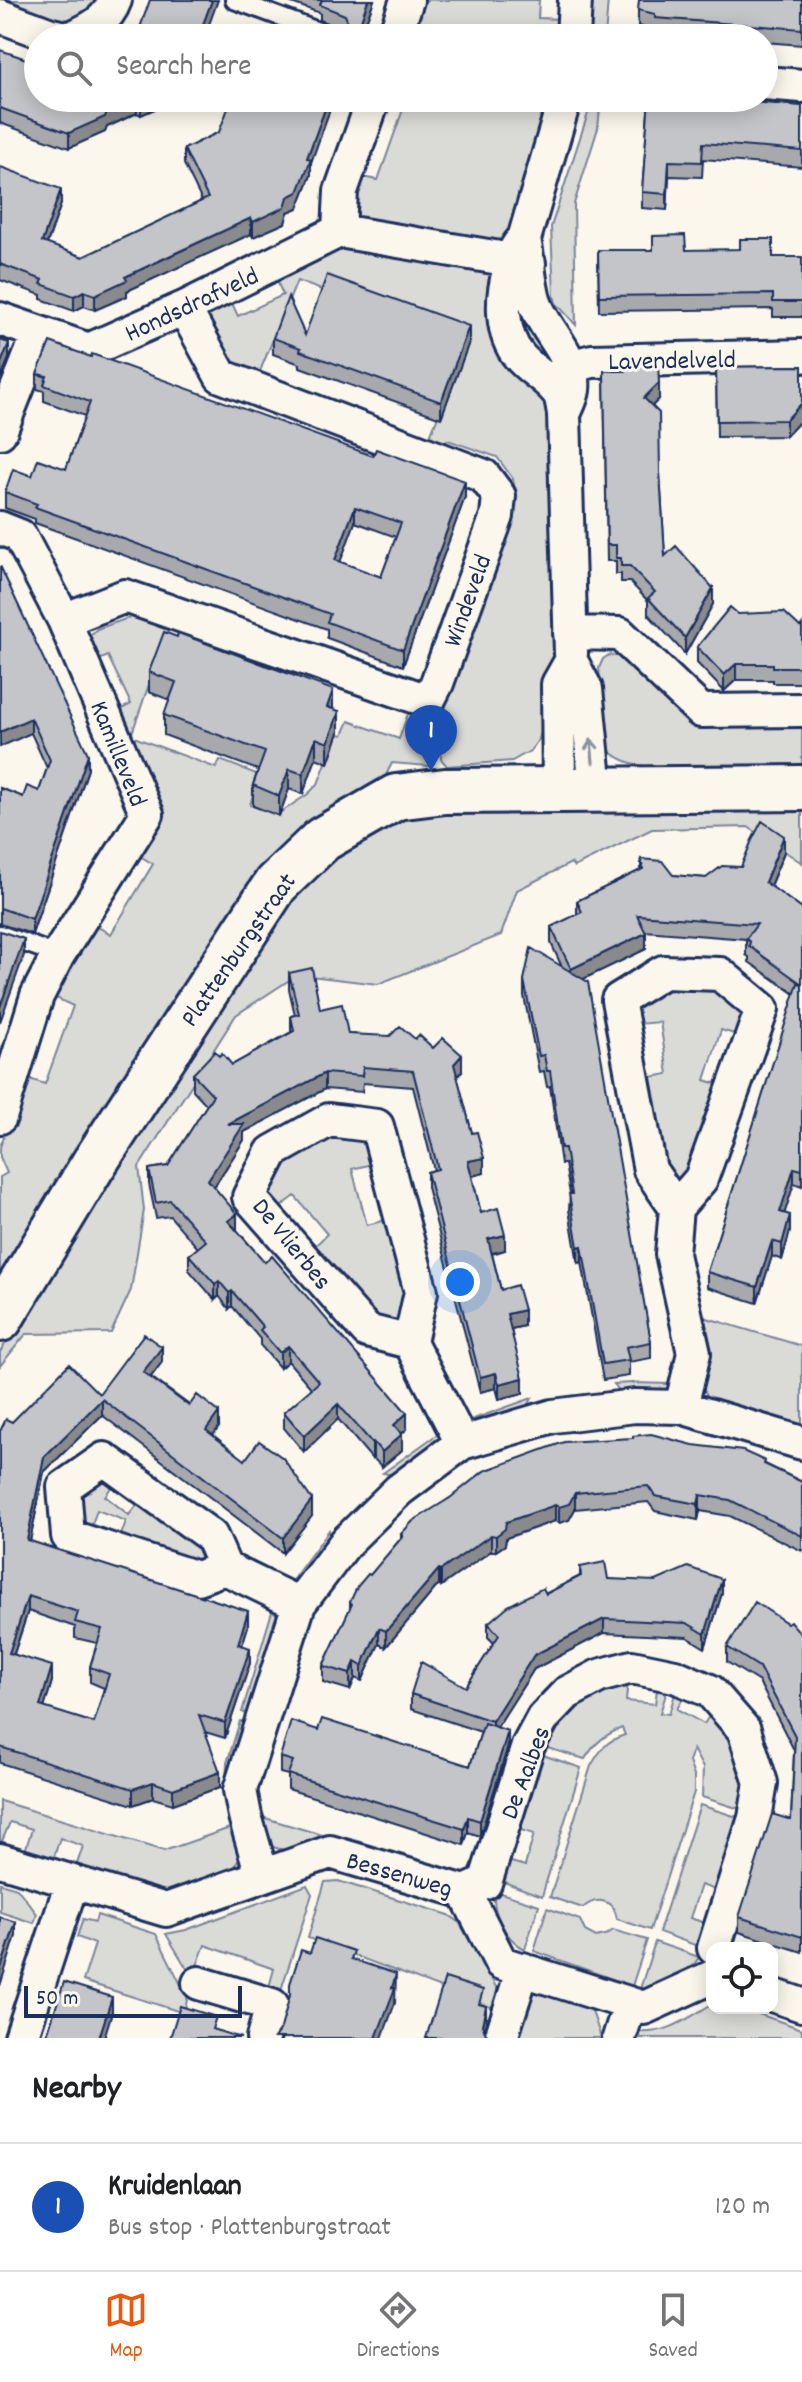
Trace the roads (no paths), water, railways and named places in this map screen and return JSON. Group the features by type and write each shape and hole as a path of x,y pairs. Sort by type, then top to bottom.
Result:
{"street":[{"path":"99,24 115,0"},
{"path":"399,24 407,0"},
{"path":"574,24 575,0"},
{"path":"0,16 24,25"},
{"path":"778,84 802,86"},
{"path":"369,112 341,191 339,231 522,254"},
{"path":"561,112 522,254 506,280 504,309 508,338 520,358 559,374 564,414 571,647 558,684 577,789"},
{"name":"Hondsdrafveld","path":"0,319 89,350 184,308 339,231"},
{"name":"Windeveld","path":"64,620 125,596 428,701 437,683 497,516 499,496 484,476 221,376 184,308"},
{"path":"0,432 39,333"},
{"name":"Lavendelveld","path":"559,374 592,361 802,356"},
{"name":"Kamilleveld","path":"0,528 20,536 64,620 147,814 58,955 37,996 0,1117"},
{"path":"571,647 620,634 701,711 802,710"},
{"name":"Plattenburgstraat","path":"0,1319 93,1165 276,884 323,839 396,797 445,791 802,788"},
{"path":"676,1208 650,1170 618,1000 663,972 720,974 762,1009 701,1179 676,1208 672,1254 694,1353 681,1407"},
{"name":"De Vlierbes","path":"329,1120 377,1126 421,1292 410,1342 367,1331 249,1197 272,1152 329,1120"},
{"path":"410,1342 462,1443"},
{"path":"262,1875 240,1790 299,1604 347,1541 399,1490 462,1443 553,1416 635,1406 681,1407 802,1443"},
{"path":"225,1568 197,1578 68,1536 64,1487 104,1459 211,1536 225,1568 299,1604"},
{"name":"De Aalbes","path":"465,1892 485,1883 528,1746 543,1718 567,1693 599,1676 632,1667 675,1676 710,1691 744,1730 761,1783 755,1818 716,1942"},
{"name":"Bessenweg","path":"0,1860 166,1910 330,1852 465,1892 501,1963 644,2008 706,1980"},
{"path":"21,2038 72,1882"},
{"path":"501,2038 523,1969"},
{"path":"199,1983 272,2005 263,2038"},
{"path":"778,1997 802,2005"},
{"path":"619,2038 630,2004"}],"lane":[{"path":"234,0 299,24"},
{"path":"0,934 58,955"}],"place":[{"name":"Kruidenlaan","path":"431,771"}]}
